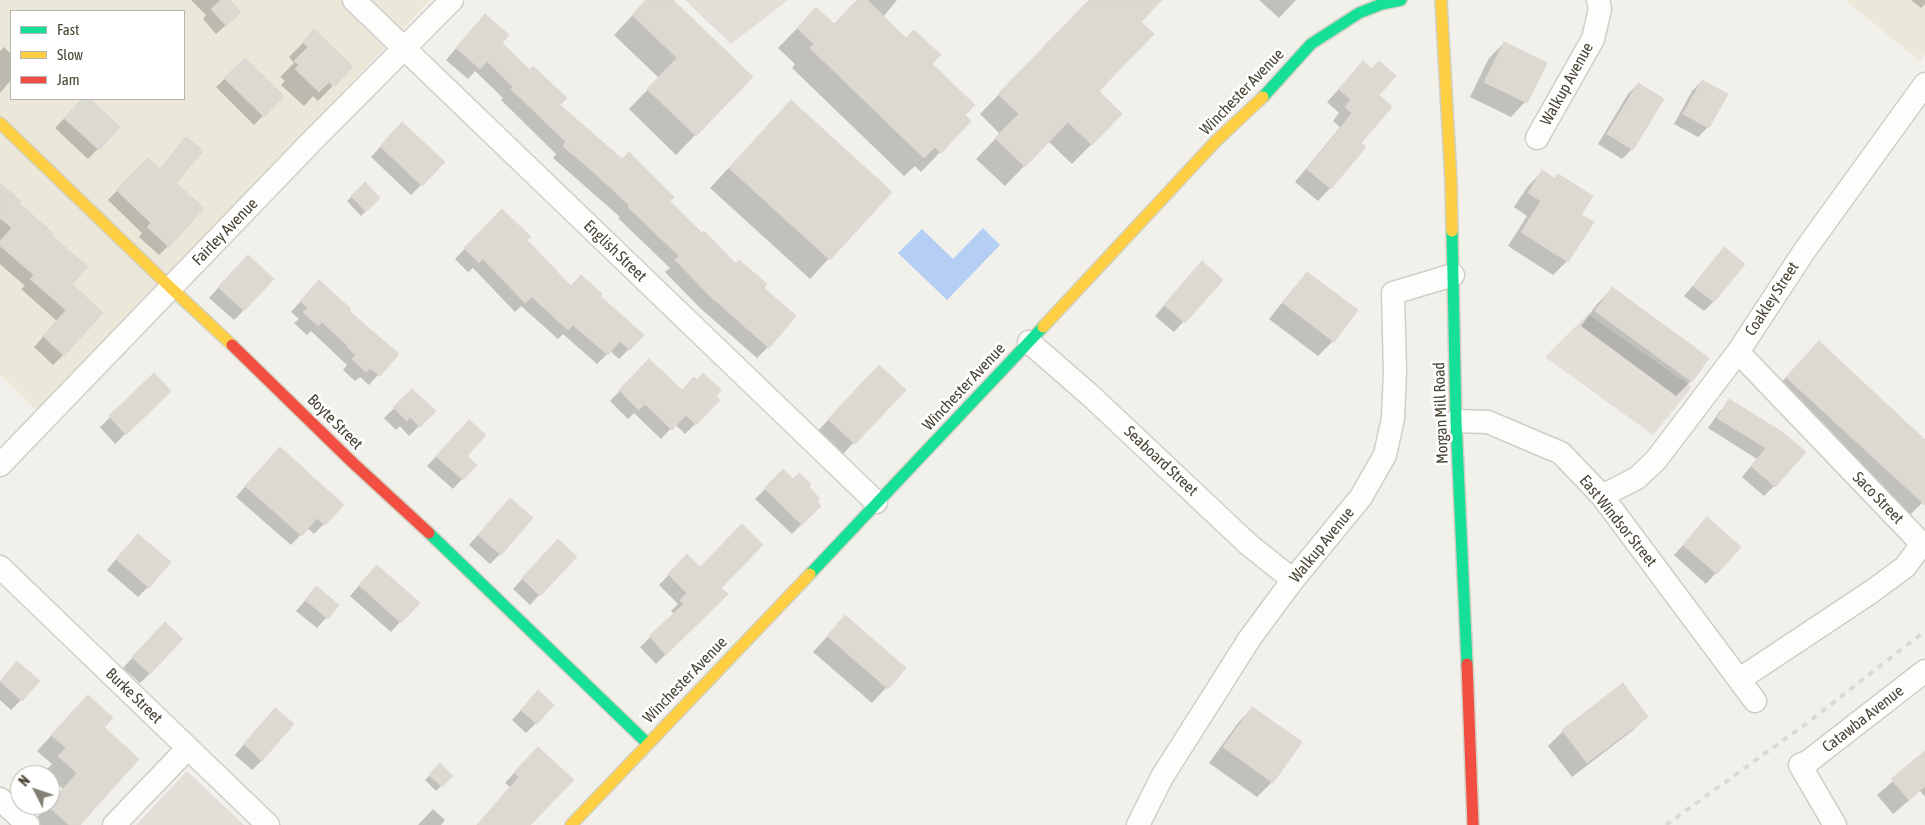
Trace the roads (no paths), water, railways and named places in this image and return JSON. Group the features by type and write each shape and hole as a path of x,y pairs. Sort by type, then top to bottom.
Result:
{"street":[{"name":"English Street","path":"354,0 876,502"},
{"name":"Fairley Avenue","path":"0,465 452,0"},
{"name":"Winchester Avenue","path":"571,825 1029,342 1216,141 1255,105 1311,44 1359,13 1382,4 1401,0"},
{"name":"Morgan Mill Road","path":"1442,0 1450,171 1456,421 1473,825"},
{"name":"Walkup Avenue","path":"1537,138 1593,39 1600,9 1598,0"},
{"name":"Coakley Street","path":"1602,496 1637,478 1656,460 1738,352 1805,250 1925,84"},
{"name":"Boyte Street","path":"0,123 171,288 261,371 352,462 444,547 648,743"},
{"name":"Walkup Avenue","path":"1138,825 1162,777 1245,646 1293,580 1361,497 1385,455 1393,418 1395,352 1393,293 1453,275"},
{"name":"Seaboard Street","path":"1029,342 1091,396 1248,544 1293,580"},
{"name":"Saco Street","path":"1738,352 1922,544 1905,566 1877,587 1740,679"},
{"name":"East Windsor Street","path":"1456,421 1488,422 1561,453 1602,496 1755,701"},
{"name":"Burke Street","path":"0,568 268,825"},
{"name":"Catawba Avenue","path":"1835,825 1800,765 1809,761 1925,671"},
{"path":"114,825 188,748"},
{"path":"0,799 28,825"}],"water":[{"path":"983,228 1000,245 947,300 898,253 922,229 953,259"}],"railway":[{"path":"1666,825 1807,723 1925,631"}]}
